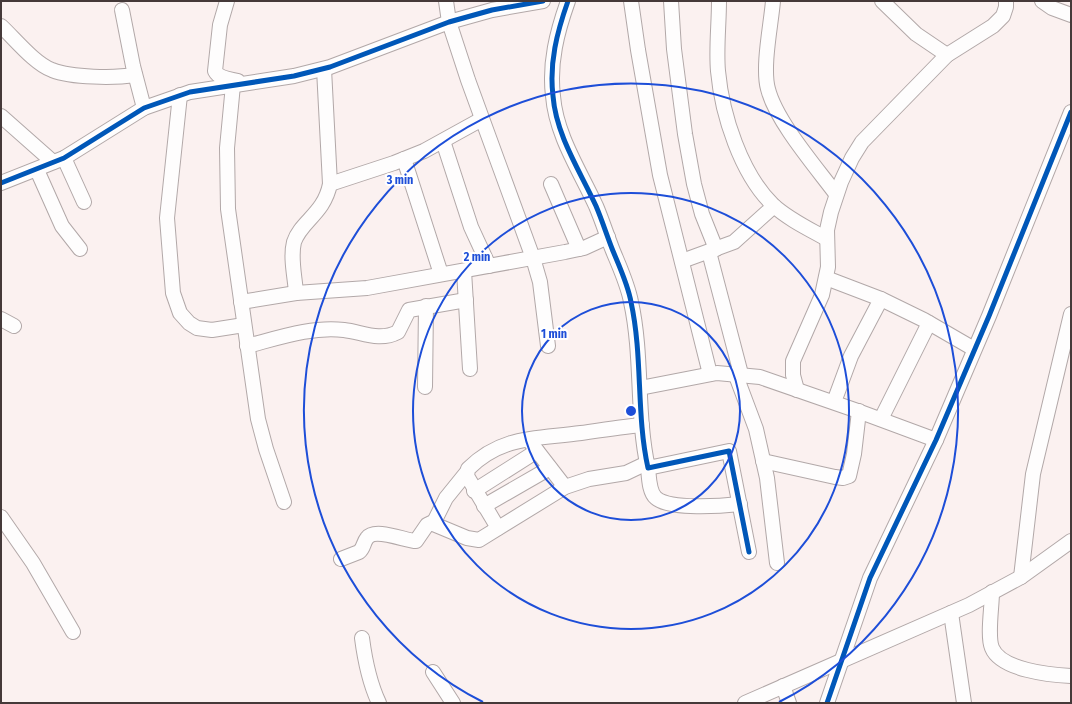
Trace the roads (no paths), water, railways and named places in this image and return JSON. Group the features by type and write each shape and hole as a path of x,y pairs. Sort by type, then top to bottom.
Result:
{"street":[{"path":"227,1 220,25 215,71 221,78 240,84"},
{"path":"446,1 449,22 482,119 534,258 545,310 548,346"},
{"path":"1,183 37,170 58,160 144,108 180,95 190,92 294,76 324,69 449,22 492,10 540,1"},
{"path":"568,1 561,19 553,54 553,97 562,133 596,207 631,302 640,388 642,425 652,491 656,498 665,502 694,506 740,504"},
{"path":"631,1 660,175 710,374"},
{"path":"671,1 683,119 694,184 713,250 738,374 756,429 764,461 777,564"},
{"path":"719,1 718,71 727,118 745,168 759,189 774,206 800,224 827,239"},
{"path":"774,1 767,65 768,89 778,113 836,194"},
{"path":"882,1 916,34 947,55"},
{"path":"1042,1 1052,8 1071,15"},
{"path":"797,390 793,375 793,361 797,348 822,295 828,267 827,230 836,194 852,158 862,142 947,55 994,26 1003,16 1008,3"},
{"path":"122,10 135,74 144,108"},
{"path":"1,26 36,59 52,70 69,74 106,77 135,74"},
{"path":"296,293 293,259 294,244 297,235 322,207 328,194 330,184 324,69"},
{"path":"240,84 227,148 228,209 258,419 266,449 284,502"},
{"path":"180,95 167,218 173,293 180,313 189,323 197,328 212,330 244,325"},
{"path":"827,703 870,578 936,440 1071,112"},
{"path":"1,116 58,160 84,202"},
{"path":"330,184 404,159 442,141 482,119"},
{"path":"442,141 471,227 489,266"},
{"path":"404,159 441,274"},
{"path":"37,170 62,226 80,249"},
{"path":"551,184 579,249"},
{"path":"682,261 734,242 774,206"},
{"path":"241,302 296,293 367,288 579,249 608,237"},
{"path":"464,270 470,369"},
{"path":"826,278 881,299 929,323 974,350"},
{"path":"834,402 851,356 881,299"},
{"path":"247,346 316,330 344,330 375,336 393,334 398,332 409,310 466,300"},
{"path":"425,387 426,306"},
{"path":"1021,577 1033,474 1071,314"},
{"path":"1,319 14,326"},
{"path":"881,419 929,323"},
{"path":"640,388 710,374 738,374 760,377 834,402 936,440"},
{"path":"764,461 835,477 843,478 849,476 854,454 859,411"},
{"path":"433,524 446,498 470,466 502,445 527,438 642,425"},
{"path":"527,438 565,488"},
{"path":"474,490 537,451"},
{"path":"341,559 360,552 369,536 397,535 416,541 427,525 433,524 475,540 483,538 565,488 590,480 626,473 647,466 729,451 749,552"},
{"path":"484,506 550,468"},
{"path":"467,472 474,490 498,528"},
{"path":"2,519 33,563 73,632"},
{"path":"745,703 951,613 1021,577 1069,546"},
{"path":"992,592 991,648 997,657 1014,666 1050,675 1071,676"},
{"path":"951,613 964,703"},
{"path":"362,638 366,665 379,703"},
{"path":"433,672 453,703"},
{"path":"783,686 789,703"}]}
